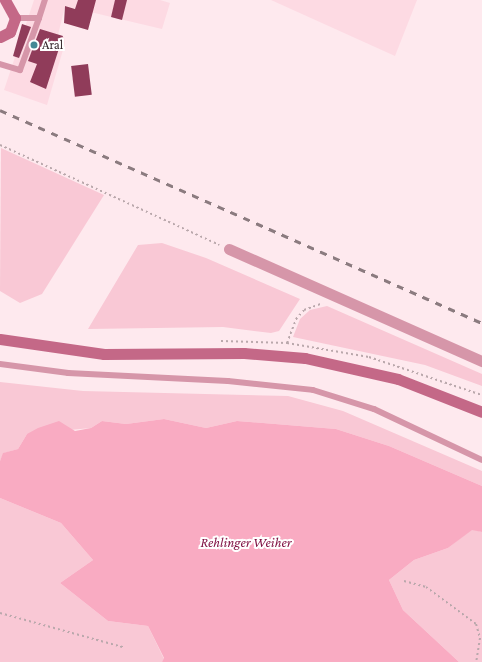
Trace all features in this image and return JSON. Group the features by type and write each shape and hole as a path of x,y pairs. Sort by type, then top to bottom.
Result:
{"main road":[{"path":"0,37 10,32 15,18 5,0"},
{"path":"0,339 104,354 244,353 305,358 398,379 482,412"}],"street":[{"path":"230,249 482,362"}],"lane":[{"path":"0,64 20,70 45,0"},
{"path":"15,18 39,18"},
{"path":"0,364 68,373 243,382 313,390 374,409 482,460"}],"path":[{"path":"0,145 230,249"},
{"path":"287,343 296,319 304,310 341,298"},
{"path":"404,581 426,587 476,624 481,638 476,662"},
{"path":"0,613 123,647"}],"shaded area":[{"path":"34,0 160,0 170,3 162,29 65,6 58,35 64,37 65,43 47,105 4,90"},
{"path":"271,0 417,0 395,56"},
{"path":"1,148 104,195 42,294 20,303 0,291"},
{"path":"162,243 206,258 300,299 279,331 271,333 223,327 88,329 138,245"},
{"path":"327,306 482,374 482,386 425,365 293,337 300,319 310,310"},
{"path":"0,382 83,391 288,396 343,411 482,471 482,486 389,446 336,429 237,421 206,428 164,419 126,424 102,421 91,428 27,434 18,449 4,453 0,461"},
{"path":"0,498 61,523 93,560 60,583 108,621 148,626 164,659 162,662 0,662"},
{"path":"472,529 482,532 482,662 459,662 403,610 389,580 414,560 448,548"}],"water":[{"name":"Rehlinger Weiher","path":"164,419 206,428 237,421 336,429 389,446 482,486 482,532 472,530 448,548 414,560 389,580 403,610 459,662 162,662 164,658 148,626 108,621 60,583 93,560 61,523 0,498 0,461 3,453 18,449 27,434 38,428 59,421 75,431 91,428 102,421 126,424"}],"building":[{"path":"78,0 96,0 88,30 64,23 65,6 75,9"},
{"path":"115,0 127,0 122,20 111,17"},
{"path":"22,24 31,27 19,58 13,56"},
{"path":"40,29 63,36 46,89 30,82 37,64 28,61"},
{"path":"88,64 92,95 75,97 71,66"}],"railway":[{"path":"0,110 482,323"}],"place":[{"name":"Aral","path":"34,45"}]}
